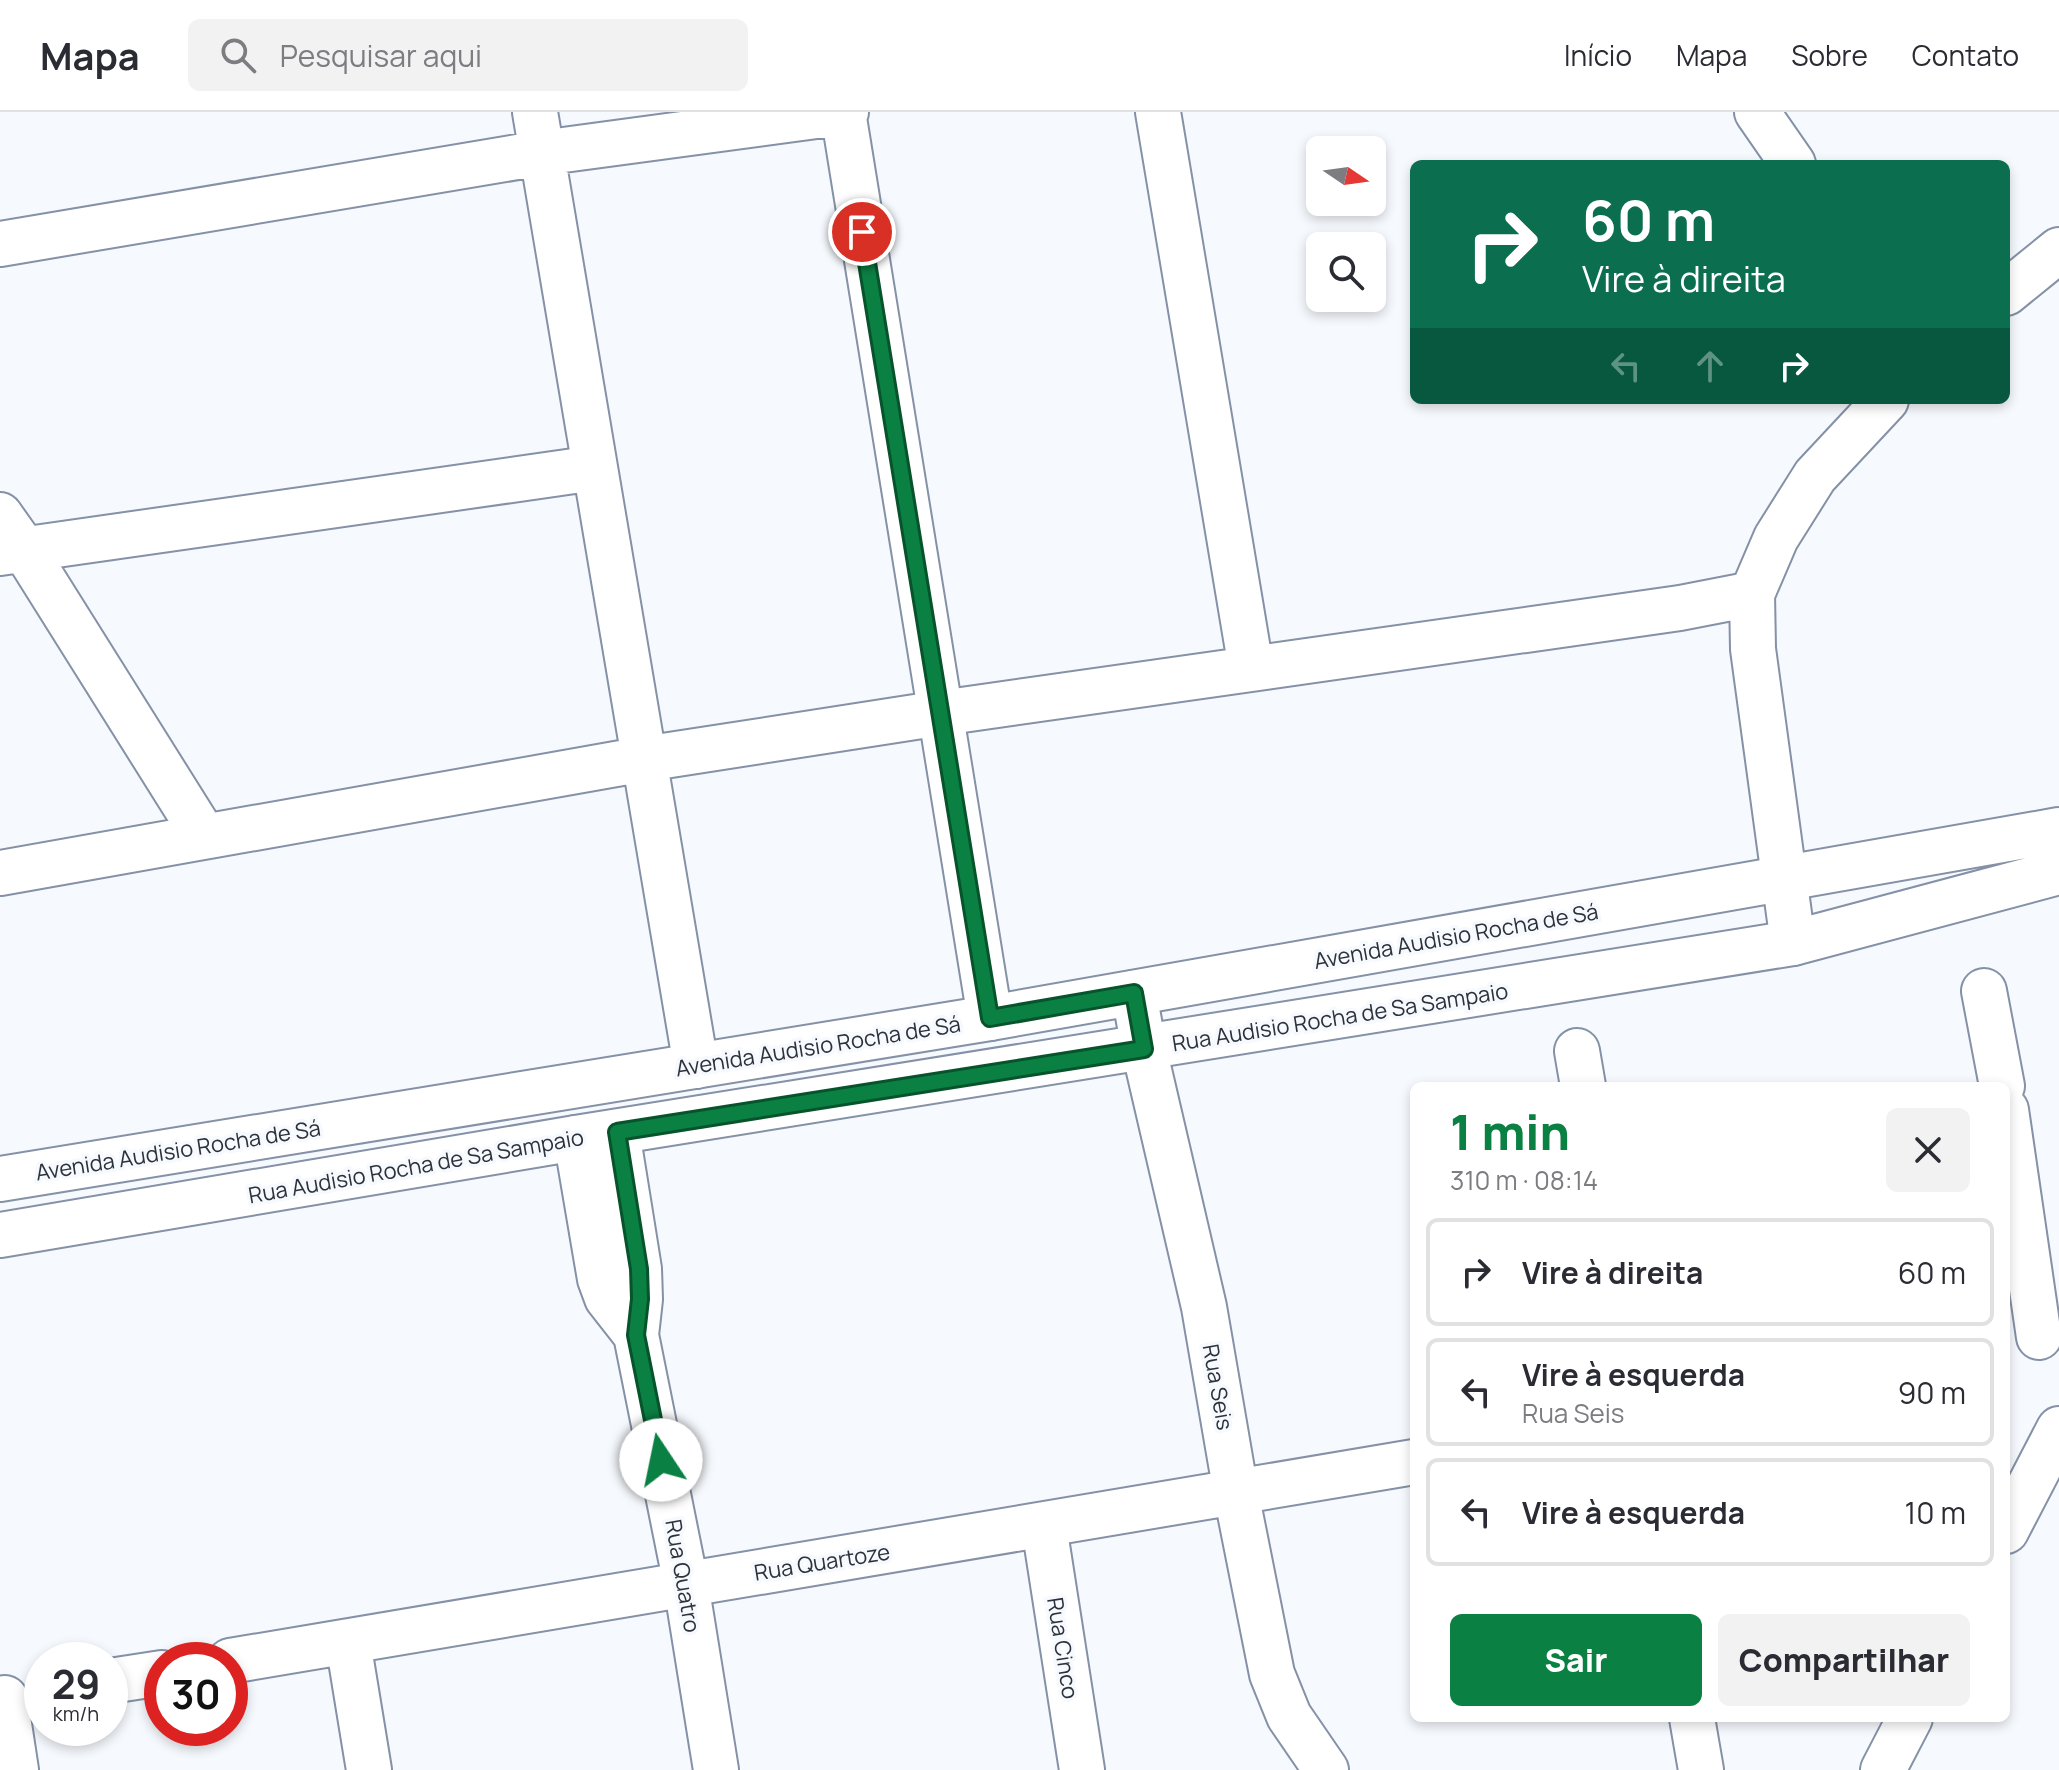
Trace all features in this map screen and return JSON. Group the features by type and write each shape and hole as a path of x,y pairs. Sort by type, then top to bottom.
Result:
{"street":[{"path":"0,244 538,132 844,112 990,1018"},
{"path":"1158,112 1251,668"},
{"path":"1757,112 1790,160"},
{"path":"538,132 696,1066"},
{"path":"2010,290 2059,250"},
{"path":"1793,943 1753,649 1752,594 1776,538 1815,476 1882,404"},
{"path":"204,836 8,539 595,468"},
{"path":"0,873 644,759 941,713 1680,608 1752,594"},
{"name":"Avenida Audisio Rocha de Sá","path":"0,1179 990,1018 2059,830"},
{"name":"Rua Audisio Rocha de Sa Sampaio","path":"0,1235 596,1135 1793,943 2059,872"},
{"path":"1984,991 2001,1082"},
{"name":"Rua Seis","path":"1134,993 1144,1049 1204,1307 1236,1493 1272,1674 1289,1716 1326,1770"},
{"path":"360,1120 365,1176"},
{"name":"Rua Quatro","path":"596,1135 600,1279 607,1298 636,1335 686,1584 716,1770"},
{"path":"2010,1142 2035,1340"},
{"path":"2010,1523 2059,1429"},
{"name":"Rua Quartoze","path":"248,1658 1410,1463"},
{"name":"Rua Cinco","path":"1044,1526 1082,1770"},
{"path":"348,1642 369,1770"},
{"path":"16,1697 16,1770"},
{"path":"1693,1722 1701,1770"},
{"path":"1883,1770 1908,1722"}],"route":[{"path":"661,1460 636,1335 639,1269 617,1132 1144,1049 1134,993 990,1018 862,232"}]}
